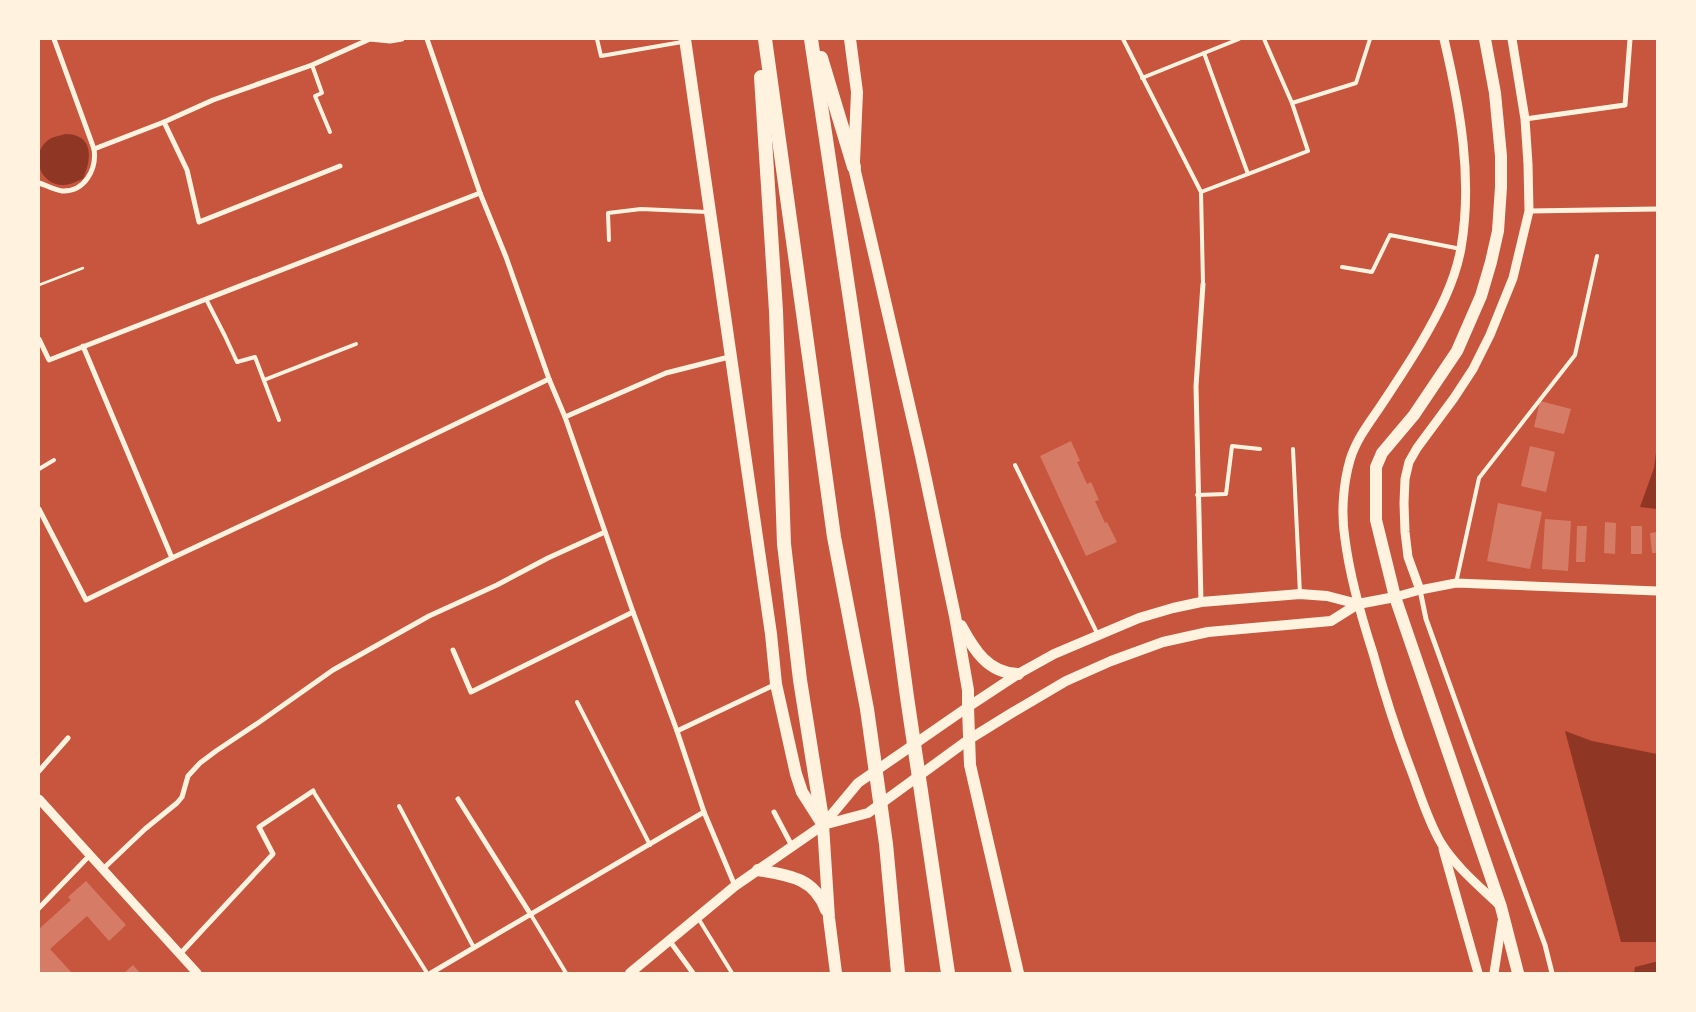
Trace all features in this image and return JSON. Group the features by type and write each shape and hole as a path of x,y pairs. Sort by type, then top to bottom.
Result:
{"highway":[{"path":"759,39 776,311 784,544 800,680 824,825"},
{"path":"765,39 834,537 867,709 886,844 898,973"},
{"path":"811,39 882,510 948,973"},
{"path":"816,39 854,167"}],"main road":[{"path":"850,39 857,92 854,167 919,448 955,616 968,690 970,765 1018,973"},
{"path":"1485,39 1495,93 1501,156 1498,231 1491,262 1480,296 1457,351 1414,416 1382,453 1376,467 1376,520 1395,597 1502,911 1518,973"},
{"path":"685,40 771,634 776,684 802,792 824,825 829,918 836,973"},
{"path":"630,973 736,886 824,825 858,783 1018,674 1054,654 1139,618 1200,602 1300,594 1327,596 1358,604"},
{"path":"824,825 868,813 968,740 1066,681 1111,661 1154,645 1208,632 1331,621 1358,604 1395,597"},
{"path":"955,616 976,652 984,661 1000,671 1018,674"},
{"path":"758,870 783,873 801,879 822,901 829,918"}],"street":[{"path":"39,183 60,191 70,190 80,185 89,177 95,158 94,149 54,39"},
{"path":"94,149 164,122 212,100 312,65 370,39 390,41 402,39"},
{"path":"427,39 480,193 510,266 549,379 565,417 633,612 677,730 704,812 736,886"},
{"path":"1444,39 1456,92 1464,145 1466,200 1461,250 1444,300 1421,342 1362,434 1350,459 1345,486 1344,512 1345,538 1358,604 1398,734 1426,810 1441,844 1478,973"},
{"path":"1512,39 1524,119 1528,164 1528,211 1513,278 1490,335 1459,391 1417,448 1409,462 1405,479 1405,532 1408,557 1420,590 1426,619 1545,945 1552,973"},
{"path":"1524,119 1626,104 1630,39"},
{"path":"164,122 188,170 199,222 340,166"},
{"path":"39,339 49,360 480,193"},
{"path":"1528,211 1657,209"},
{"path":"1200,602 1196,386 1204,284"},
{"path":"82,346 172,558"},
{"path":"565,417 666,373 730,357"},
{"path":"39,509 86,600 549,379"},
{"path":"103,869 145,829 177,803 182,797 188,776 200,763 333,670 429,616 605,532"},
{"path":"1395,597 1456,583 1657,590"},
{"path":"453,650 471,692 633,612"},
{"path":"677,730 776,684"},
{"path":"39,771 68,738"},
{"path":"180,954 273,854 260,827 313,790"},
{"path":"39,799 197,973"},
{"path":"458,799 531,915"},
{"path":"431,973 704,812"},
{"path":"774,812 792,846"},
{"path":"1441,844 1502,911 1494,973"},
{"path":"39,908 90,855"},
{"path":"669,940 693,973"}],"lane":[{"path":"597,39 600,56 685,40"},
{"path":"1123,39 1201,192 1204,284"},
{"path":"1142,78 1239,39"},
{"path":"1201,192 1308,151 1292,103 1264,39"},
{"path":"1292,103 1356,83 1370,39"},
{"path":"1204,53 1248,174"},
{"path":"312,65 322,93 315,96 330,132"},
{"path":"609,240 608,214 641,209 709,212"},
{"path":"1342,267 1372,272 1390,235 1461,250"},
{"path":"1456,583 1479,478 1575,355 1597,256"},
{"path":"206,299 236,362 254,358 279,420"},
{"path":"264,380 356,344"},
{"path":"1197,495 1226,494 1232,446 1260,449"},
{"path":"1293,449 1300,594"},
{"path":"39,469 54,460"},
{"path":"1015,465 1098,635"},
{"path":"577,702 650,845"},
{"path":"313,790 427,973"},
{"path":"399,806 474,948"},
{"path":"531,915 566,973"},
{"path":"698,918 732,973"}],"path":[{"path":"39,285 83,268"}],"shaded area":[{"path":"65,134 81,138 86,143 89,156 83,179 64,185 49,181 40,169 38,162 42,147 47,141"},
{"path":"1657,445 1657,509 1640,507 1654,468"},
{"path":"1565,731 1592,741 1657,754 1657,942 1621,942"},
{"path":"1657,962 1657,973 1634,973 1635,967"}],"building":[{"path":"1540,401 1571,409 1564,434 1534,427"},
{"path":"1071,441 1080,461 1077,462 1087,484 1091,482 1099,500 1095,501 1105,523 1107,522 1117,542 1086,556 1040,456"},
{"path":"1530,446 1555,452 1546,492 1521,486"},
{"path":"1498,503 1542,512 1530,569 1487,561"},
{"path":"1545,519 1571,521 1568,571 1542,569"},
{"path":"1605,522 1616,523 1615,554 1604,553"},
{"path":"1577,526 1587,526 1585,562 1576,562"},
{"path":"1631,526 1642,526 1642,554 1631,554"},
{"path":"1657,532 1657,553 1652,553 1650,533"},
{"path":"86,881 126,925 109,941 87,916 50,949 72,973 39,973 39,929 71,900 68,897"},
{"path":"133,965 140,973 124,973"}]}
